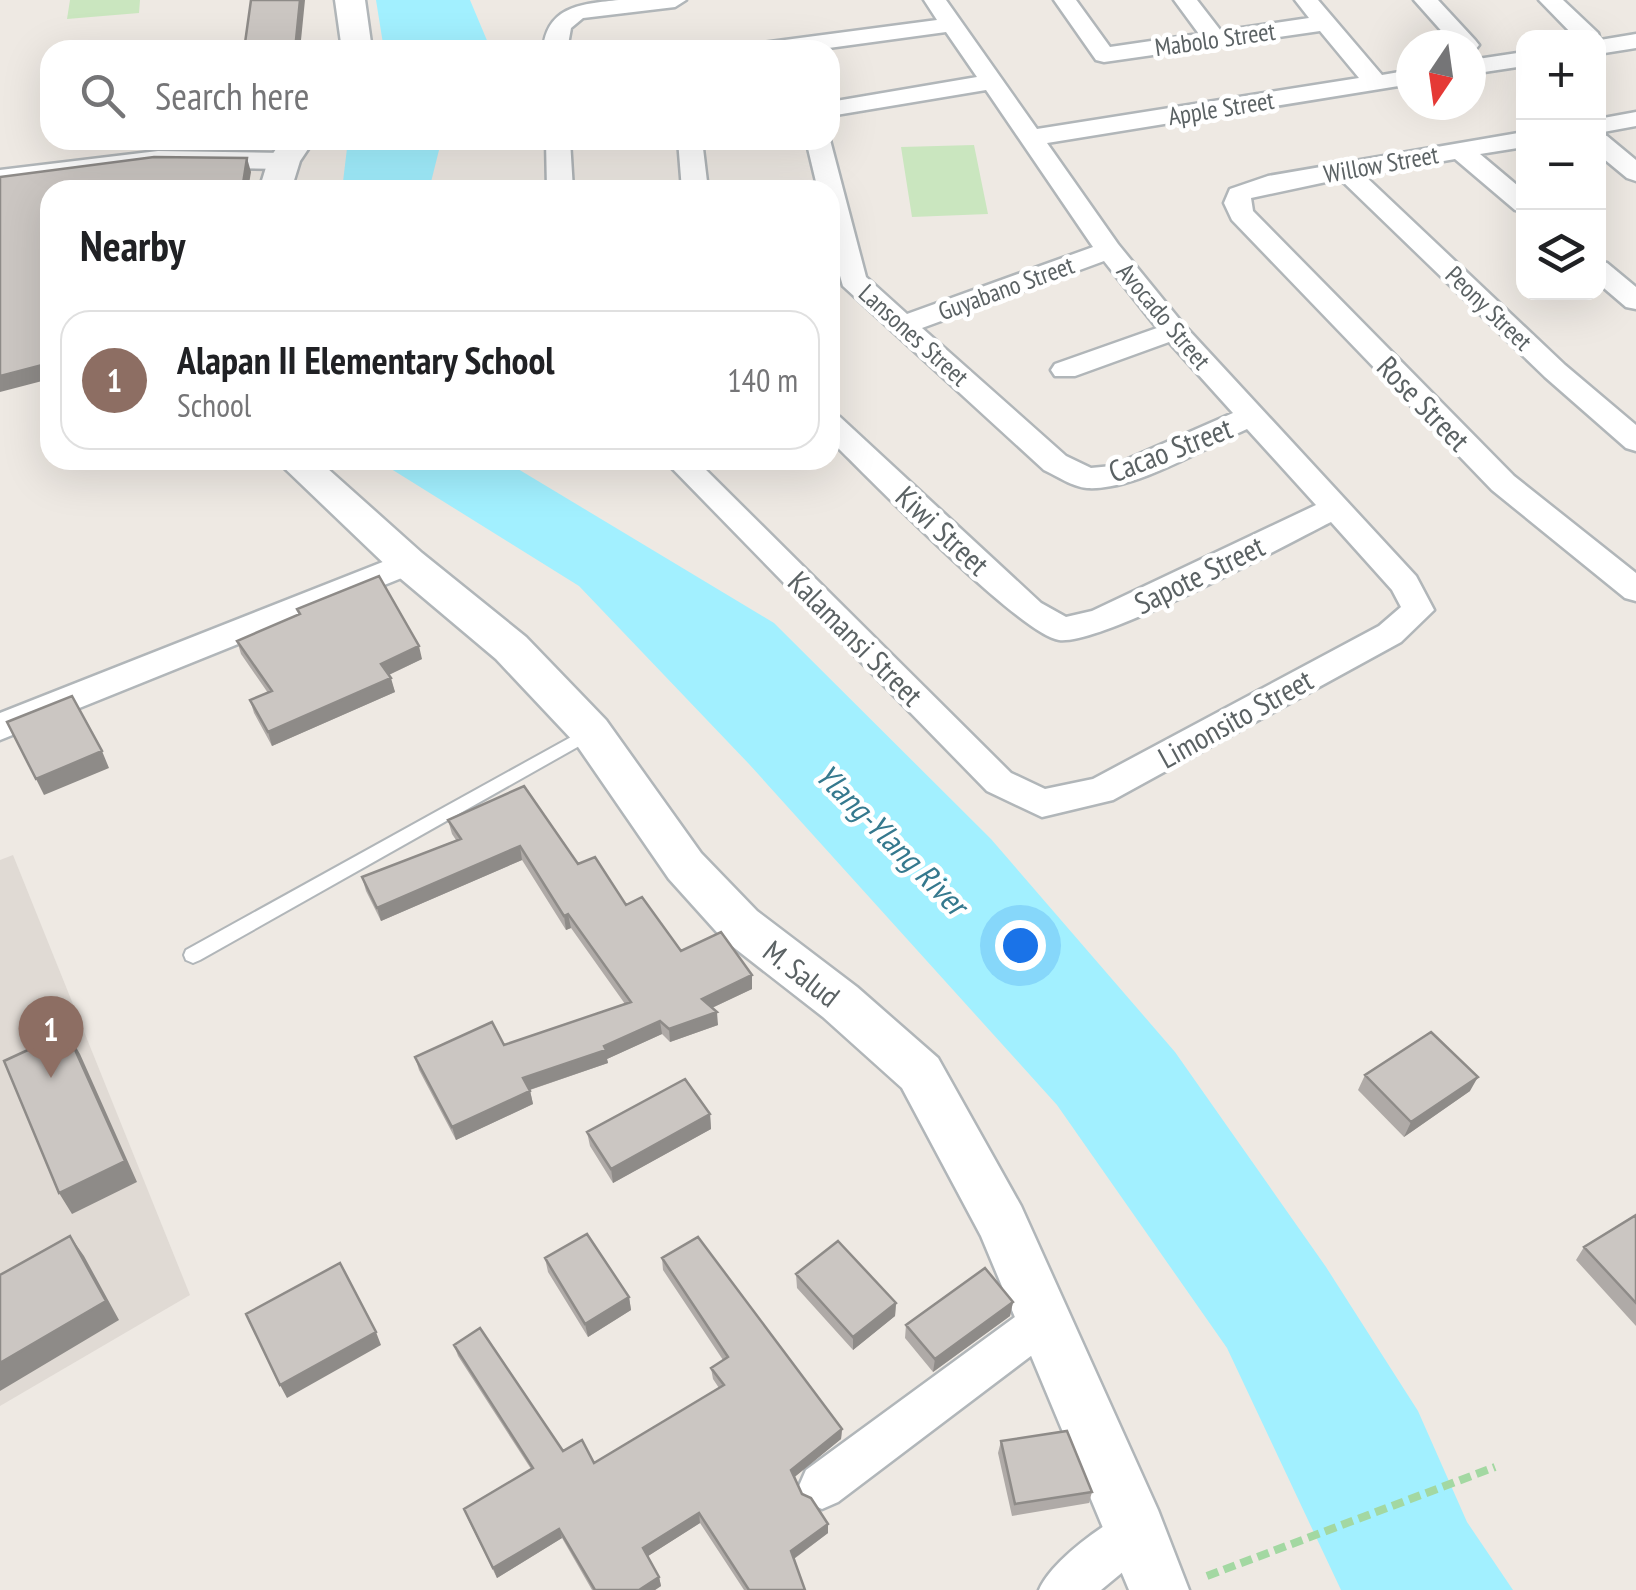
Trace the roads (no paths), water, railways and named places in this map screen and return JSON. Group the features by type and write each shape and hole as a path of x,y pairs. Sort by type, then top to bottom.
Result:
{"street":[{"path":"350,0 356,40"},
{"path":"555,40 565,19 578,12 675,0"},
{"name":"Avocado Street","path":"934,0 1109,250 1174,331 1333,510 1405,584 1418,610"},
{"name":"Mabolo Street","path":"1065,0 1104,55 1325,23"},
{"path":"1184,0 1215,39"},
{"path":"1306,0 1376,83"},
{"path":"1425,0 1451,30"},
{"path":"1550,0 1582,30"},
{"path":"837,40 950,25"},
{"path":"1606,45 1636,41"},
{"path":"1486,57 1516,58"},
{"name":"Apple Street","path":"1030,138 1396,80"},
{"path":"840,106 990,82"},
{"path":"1606,125 1636,120"},
{"name":"Willow Street","path":"1239,194 1268,184 1516,140"},
{"path":"1606,148 1636,173"},
{"path":"558,150 560,180"},
{"path":"691,150 693,180"},
{"name":"Lansones Street","path":"820,150 828,180"},
{"path":"1460,150 1516,197"},
{"path":"0,178 158,158 286,164"},
{"name":"Peony Street","path":"1346,171 1555,371 1636,442"},
{"name":"Rose Street","path":"1239,194 1241,214 1502,483 1636,590"},
{"name":"Lansones Street","path":"840,228 853,280 1055,464 1087,478"},
{"name":"Guyabano Street","path":"904,325 1109,250"},
{"path":"1606,275 1636,301"},
{"path":"1064,370 1174,331"},
{"name":"Cacao Street","path":"1087,478 1116,475 1252,416"},
{"name":"Kiwi Street","path":"840,433 1030,611 1062,629"},
{"name":"M. Salud","path":"307,470 408,563 511,648 590,732 685,866 740,925 840,1002 920,1073 1002,1223 1138,1531 1173,1587"},
{"name":"Kalamansi Street","path":"689,470 999,782 1042,803"},
{"name":"Sapote Street","path":"1062,629 1100,621 1333,510"},
{"path":"0,727 408,563"},
{"name":"Limonsito Street","path":"1042,803 1101,791 1390,634 1418,610"},
{"path":"822,1486 1045,1320"},
{"path":"1062,1590 1138,1531"}],"lane":[{"path":"192,956 590,732"}],"water":[{"path":"376,0 470,0 487,40 382,40"},
{"path":"347,150 439,150 432,180 343,180"},
{"name":"Ylang-Ylang River","path":"393,470 520,470 774,623 991,839 1175,1052 1326,1267 1418,1411 1467,1522 1513,1590 1341,1590 1227,1348 1057,1105 749,764 579,586"}],"place":[{"name":"Alapan II Elementary School","path":"51,1078"}]}
